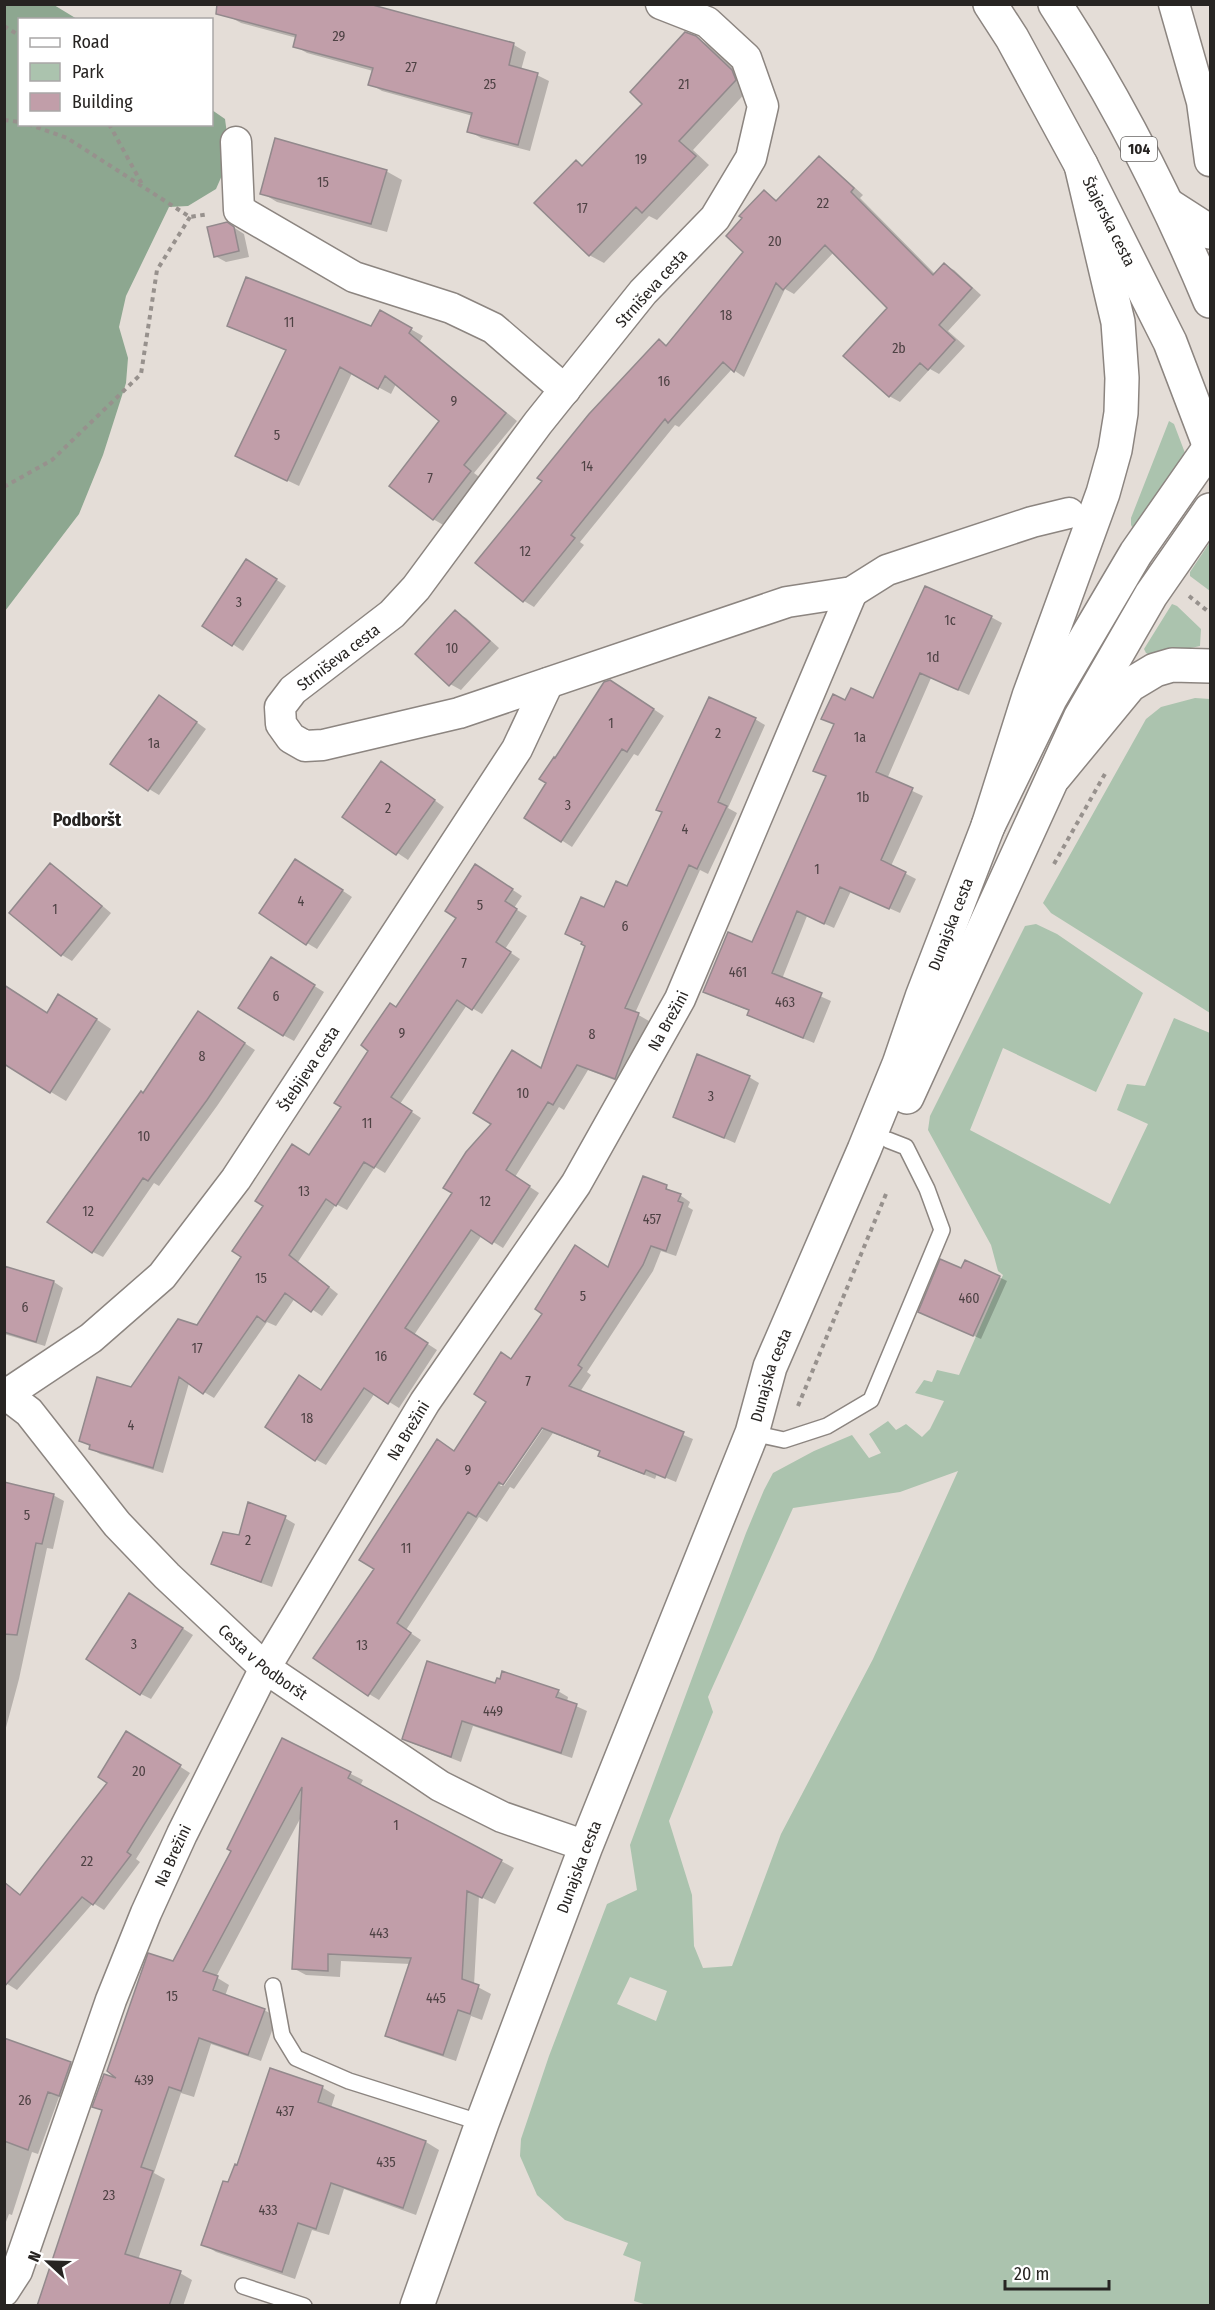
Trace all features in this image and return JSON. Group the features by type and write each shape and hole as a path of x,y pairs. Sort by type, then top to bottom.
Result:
{"main road":[{"name":"Štajerska cesta","path":"990,4 1012,38 1082,165 1170,342 1210,447"},
{"name":"104","path":"1055,4 1115,104 1168,204 1210,301"},
{"path":"988,826 1029,696 1103,493 1115,450 1121,413 1122,378 1118,322 1082,165"},
{"path":"1168,204 1210,232"},
{"name":"Dunajska cesta","path":"417,2306 482,2123 586,1846 752,1433 770,1367 899,1064 988,826 1056,690 1136,553 1210,447"},
{"name":"Dunajska cesta","path":"752,1433 788,1375 888,1140 1080,718 1157,585 1210,510"},
{"path":"1055,776 1130,685 1155,670 1172,665 1210,666"}],"street":[{"name":"Strniševa cesta","path":"661,4 707,22 746,58 763,105 751,158 715,219 643,292 565,390 416,588 392,614 293,690 280,707 280,724 291,738 305,746 323,745 459,712 787,602 852,592 887,570 1032,522 1069,513"},
{"path":"1174,4 1202,102 1210,161"},
{"path":"236,142 239,210 354,277 451,308 493,328 565,390"},
{"name":"Na Brežini","path":"4,2291 17,2271 111,2000 146,1913 182,1834 265,1668 425,1402 576,1184 680,999 852,592"},
{"name":"Štebijeva cesta","path":"5,1394 91,1338 162,1276 169,1267 236,1179 517,749 548,684"},
{"name":"Cesta v Podboršt","path":"5,1394 29,1412 117,1524 167,1576 265,1668 440,1786 502,1818 586,1846"}],"lane":[{"path":"752,1433 784,1440 827,1426 872,1400 942,1230 927,1189 906,1147 888,1140"},
{"path":"273,1986 282,2035 296,2058 349,2080 482,2123"},
{"path":"243,2286 304,2306"}],"path":[{"path":"4,26 18,35"},
{"path":"34,126 67,138 190,217 239,210"},
{"path":"110,126 143,185"},
{"path":"4,487 52,459 141,374 157,270 190,217"},
{"path":"1188,595 1210,612"}],"green space":[{"path":"5,5 54,5 75,18 18,18 18,126 213,126 213,111 225,119 229,149 216,189 188,206 169,207 126,296 119,327 128,358 126,383 103,455 79,514 5,611"},
{"path":"1169,421 1174,424 1185,453 1134,530 1131,518"},
{"path":"1210,542 1210,591 1190,576 1190,572"},
{"path":"1172,604 1201,629 1200,646 1162,650 1150,655 1144,649"},
{"path":"1195,698 1210,699 1210,1013 1051,913 1043,903 1146,719 1161,707"},
{"path":"1036,924 1057,934 1143,993 1096,1092 1003,1048 970,1130 1110,1204 1148,1124 1117,1110 1127,1084 1145,1086 1174,1018 1210,1033 1210,2305 647,2305 634,2301 641,2262 623,2255 628,2243 565,2220 537,2195 520,2156 521,2139 549,2056 607,1904 637,1890 630,1845 746,1533 773,1473 814,1451 852,1435 869,1458 881,1453 869,1434 888,1421 896,1430 906,1424 922,1437 930,1429 944,1401 915,1393 924,1380 932,1382 937,1370 959,1375 1003,1275 998,1271 991,1245 928,1130 930,1116 1025,926","holes":["958,1471 873,1659 781,1834 732,1966 703,1968 694,1946 692,1895 669,1821 713,1712 708,1697 793,1508 900,1492","630,1977 667,1991 656,2021 617,2004"]}],"building":[{"path":"217,4 369,4 514,43 509,65 538,73 518,145 467,132 472,113 368,85 373,68 293,47 296,35 216,14"},
{"path":"685,32 696,36 732,70 736,80 679,141 696,156 642,213 636,207 589,256 534,203 576,160 582,166 642,104 630,92"},
{"path":"275,138 387,170 371,224 260,194"},
{"path":"819,156 854,188 851,192 933,275 944,263 972,288 939,325 955,340 928,370 920,363 889,397 843,356 887,308 825,245 783,290 776,283 734,372 723,362 668,423 665,419 571,535 575,538 523,602 475,563 542,481 537,478 589,414 659,339 666,346 743,252 726,236 742,218 739,216 764,190 776,201"},
{"path":"227,222 234,227 239,251 214,257 207,227"},
{"path":"246,277 371,326 380,310 412,328 409,333 506,413 464,465 471,471 433,520 389,486 439,421 385,376 378,389 340,367 287,481 235,456 286,350 227,326"},
{"path":"246,559 277,579 232,646 202,626"},
{"path":"925,586 992,616 958,690 920,673 876,772 913,788 881,860 906,872 889,909 840,887 824,924 797,911 772,973 822,993 803,1038 747,1015 749,1010 703,992 728,932 752,942 826,776 813,771 834,724 821,719 833,694 845,700 851,688 873,698"},
{"path":"455,610 490,641 449,686 415,654"},
{"path":"610,680 654,709 627,752 622,749 561,842 524,818 546,783 539,779 604,682"},
{"path":"159,695 197,722 148,791 110,764"},
{"path":"709,697 756,718 718,802 727,806 697,869 689,865 625,1008 639,1013 615,1079 577,1065 553,1105 548,1102 506,1170 530,1186 492,1244 471,1230 405,1328 428,1343 388,1404 364,1388 315,1461 265,1427 299,1375 321,1390 452,1193 443,1188 466,1152 491,1124 473,1113 512,1050 541,1068 585,946 581,944 582,942 565,934 581,897 604,907 616,881 627,886 662,812 656,810"},
{"path":"381,761 435,800 396,855 342,817"},
{"path":"295,859 343,890 306,945 259,913"},
{"path":"50,863 102,906 61,956 9,913"},
{"path":"475,864 513,889 505,901 517,909 496,942 511,952 472,1010 457,1000 391,1097 412,1111 374,1168 364,1162 336,1206 326,1199 289,1255 329,1287 311,1312 285,1293 265,1322 257,1316 203,1394 179,1377 153,1468 89,1449 90,1445 79,1441 97,1377 131,1387 178,1319 197,1325 241,1257 232,1251 263,1206 255,1201 292,1144 309,1155 341,1107 334,1103 368,1051 361,1045 390,1003 396,1007 456,918 445,911"},
{"path":"271,957 315,985 283,1036 238,1008"},
{"path":"4,985 47,1013 58,994 97,1019 50,1093 4,1064"},
{"path":"198,1011 245,1043 148,1181 143,1178 92,1253 47,1222 141,1091 143,1093"},
{"path":"697,1054 750,1076 724,1138 673,1117"},
{"path":"643,1176 667,1185 666,1189 681,1194 678,1201 683,1203 666,1251 651,1246 643,1265 578,1365 582,1368 569,1386 684,1432 665,1478 646,1470 644,1474 598,1456 600,1451 542,1428 503,1485 499,1482 476,1517 468,1512 397,1623 411,1633 368,1696 313,1658 374,1569 359,1560 437,1439 454,1451 486,1402 474,1394 501,1352 511,1359 542,1314 535,1309 575,1245 608,1267"},
{"path":"940,1259 961,1268 965,1260 1000,1276 973,1336 918,1312"},
{"path":"4,1266 54,1281 36,1342 4,1332"},
{"path":"4,1482 54,1494 42,1544 36,1543 17,1635 4,1634"},
{"path":"248,1502 286,1516 261,1582 211,1564 223,1532 239,1535"},
{"path":"129,1593 183,1628 140,1695 86,1659"},
{"path":"427,1661 495,1683 497,1678 500,1679 502,1671 559,1690 556,1697 577,1704 561,1753 462,1721 451,1757 402,1739"},
{"path":"126,1731 181,1765 127,1852 131,1855 93,1905 82,1897 4,1987 4,1882 20,1895 107,1783 98,1777"},
{"path":"282,1738 351,1772 348,1778 502,1860 482,1898 467,1891 462,1979 479,1985 470,2014 458,2010 443,2055 385,2036 411,1958 328,1954 328,1971 292,1969 302,1787 203,1971 218,1976 213,1990 265,2009 248,2055 199,2038 181,2091 169,2087 141,2167 153,2171 125,2254 181,2271 169,2306 37,2306 102,2110 92,2107 104,2074 116,2078 107,2071 148,1953 173,1961 231,1851 227,1849"},
{"path":"4,2038 71,2062 59,2096 48,2092 28,2150 4,2141"},
{"path":"270,2068 323,2086 318,2102 426,2141 403,2208 331,2183 316,2229 298,2223 282,2272 201,2245 223,2181 228,2182 235,2164 237,2165"}],"district":[{"name":"Podboršt","path":"87,820"}]}
